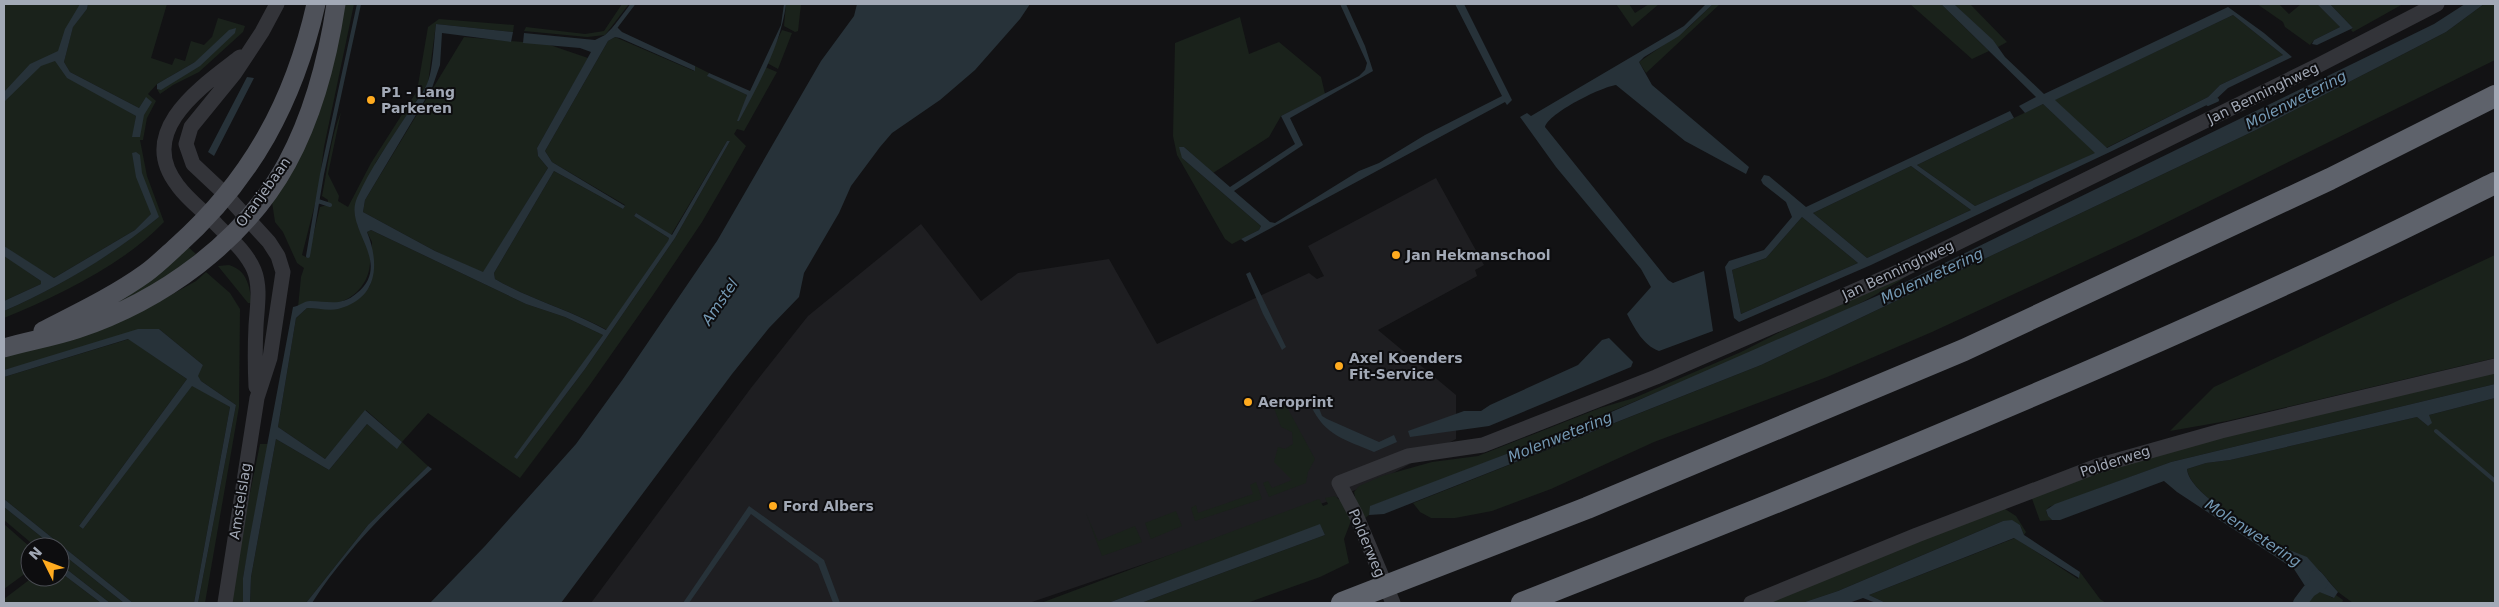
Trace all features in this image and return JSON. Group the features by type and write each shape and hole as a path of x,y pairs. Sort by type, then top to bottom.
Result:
{"highway":[{"path":"1348,601 1678,471 1964,350 2330,179 2495,96"},
{"path":"1522,603 1739,518 2020,400 2299,278 2495,183"}],"main road":[{"name":"Oranjebaan","path":"12,346 92,306 146,273 209,216 252,163 278,119 298,70 316,4"},
{"name":"Oranjebaan","path":"12,346 78,329 141,302 188,272 229,237 247,218 287,163 298,138 324,66 336,4"}],"street":[{"path":"248,51 262,32 278,4"},
{"name":"Jan Benninghweg","path":"1339,483 1408,456 1483,445 1656,377 1854,291 2029,209 2405,22 2437,4"},
{"name":"Amstelslag","path":"224,603 257,398 270,358 283,272 278,256 270,242 226,195 193,164 187,151 188,135 196,120 227,83 248,51"},
{"name":"Amstelslag","path":"248,51 182,106 168,128 165,154 170,173 178,187 209,216 247,257 258,282 255,359 257,398"},
{"name":"Polderweg","path":"1751,603 2097,466 2212,433 2495,366"},
{"name":"Polderweg","path":"1339,483 1356,516 1393,603"}],"shaded area":[{"path":"4,4 84,4 72,24 60,65 76,81 136,116 133,137 145,99 139,108 70,72 64,62 73,26 87,9 88,4 167,4 151,58 172,65 175,58 185,61 191,41 204,45 212,37 218,18 245,26 243,32 199,72 160,94 157,89 180,76 195,62 157,84 148,94 156,101 147,118 143,140 140,140 147,176 164,222 148,238 89,278 46,300 4,318 4,311 65,281 159,217 151,214 135,230 54,278 4,247"},
{"path":"342,4 354,4 324,147 318,192 302,255 308,258 320,207 327,205 328,200 322,196 332,143 341,112 328,174 339,196 338,201 348,207 371,163 417,91 428,27 439,19 514,25 513,32 436,24 428,83 376,162 357,224 370,252 370,265 365,281 348,299 331,304 311,302 298,307 301,277 304,268 297,263 283,232 275,222 272,202"},
{"path":"622,4 629,4 605,35 587,37 524,31 526,27 585,34 604,31"},
{"path":"786,4 801,4 798,31 795,32 784,26"},
{"path":"1616,4 1629,4 1635,13 1649,4 1659,4 1632,27"},
{"path":"1713,4 1720,4 1646,73 1639,62 1688,28"},
{"path":"1910,4 1941,4 1989,51 1972,59"},
{"path":"1954,4 1970,4 2007,42 1998,47"},
{"path":"2257,4 2279,4 2289,14 2301,4 2317,4 2340,27 2314,40 2310,45 2285,27 2283,22"},
{"path":"2330,4 2403,4 2353,32 2351,30 2353,28"},
{"path":"2484,4 2495,4 2495,60 2137,237 1932,332 1827,377 1654,442 1551,489 1492,511 1455,518 1431,518 1420,512 1413,503 1761,365 2256,130 2446,32"},
{"path":"2233,15 2283,55 2220,85 2208,97 2106,148 2054,100"},
{"path":"1240,17 1249,54 1279,42 1321,77 1325,94 1281,116 1269,137 1213,173 1184,147 1182,158 1261,226 1259,230 1232,244 1225,239 1177,155 1173,136 1175,43"},
{"path":"782,30 792,33 778,69 767,63"},
{"path":"464,37 547,44 588,58 537,148 538,156 548,168 483,273 435,251 363,212 365,200"},
{"path":"615,37 694,71 695,66 709,73 708,76 747,95 739,121 765,67 777,72 744,131 737,129 734,134 746,146 702,222 589,386 520,478 428,413 402,442 366,410 325,459 278,427 296,318 307,308 337,309 370,286 372,242 367,232 371,230 526,304 565,317 603,335 517,459 585,369 675,238 730,141 727,141 671,235 636,213 634,216 669,238 607,330 522,293 495,279 494,273 554,171 623,209 625,205 552,162 545,151 608,41"},
{"path":"2043,104 2096,153 1975,206 1917,165"},
{"path":"1911,166 1971,210 1867,258 1813,213"},
{"path":"1436,178 1484,265 1475,270 1477,276 1378,330 1456,395 1456,439 1386,477 1332,500 1029,603 591,603 751,388 808,316 921,224 981,301 1018,273 1109,259 1157,344 1309,273 1317,279 1324,276 1308,246"},
{"path":"1802,217 1858,263 1741,314 1732,270 1766,258"},
{"path":"186,245 196,254 172,273 146,289 92,315"},
{"path":"4,255 41,281 41,284 4,301"},
{"path":"2495,255 2495,358 2227,421 2170,431 2214,387"},
{"path":"229,265 244,275 252,303 248,303 218,266"},
{"path":"206,272 230,293 240,309 239,407 205,603 198,603 236,405 201,381 197,376 203,365 159,329 4,370 4,357 151,306 196,281"},
{"path":"1913,272 1890,287 1841,313 1789,336 1542,440 1371,506 1369,515 1364,519 1356,502 1354,492 1359,486 1382,476 1432,462 1478,456 1600,408 1634,398 1741,352 1784,330"},
{"path":"129,339 187,379 79,526 83,529 192,385 230,407 194,603 133,603 70,552 70,537 51,537 4,499 4,377"},
{"path":"2495,371 2495,384 2171,462 2049,507 2046,511 2052,520 2040,521 2031,496 2166,448"},
{"path":"1281,396 1315,459 1308,472 1306,483 1269,497 1263,483 1268,481 1272,488 1292,480 1274,462 1278,447 1285,449 1293,444 1292,432 1281,427 1273,405"},
{"path":"2495,398 2495,603 2353,603 2338,592 2320,571 2283,546 2266,541 2267,538 2208,498 2190,479 2187,469 2206,463 2230,460 2417,417 2428,426 2429,415"},
{"path":"367,424 397,448 402,442 428,466 368,525 306,603 250,603 251,577 276,439 329,470"},
{"path":"260,444 268,444 243,578 243,603 232,603 240,542"},
{"path":"1256,482 1262,499 1195,521 1191,508 1196,505 1198,513 1253,494 1250,485"},
{"path":"1335,496 1341,501 1351,521 1344,539 1349,563 1320,577 1247,603 1141,603 1325,535 1320,525 1108,603 1041,603 1319,499 1323,506 1328,504 1325,498"},
{"path":"4,507 42,537 24,537 4,520"},
{"path":"2002,507 2016,516 2026,532 2024,535 2020,525 2003,521 1838,591 1802,603 1763,603"},
{"path":"1176,511 1182,526 1151,539 1145,523"},
{"path":"1086,513 1098,541 1135,526 1142,542 1102,556"},
{"path":"4,524 20,538 20,577 4,589"},
{"path":"2015,538 2078,579 2080,572 2100,599 2106,603 1886,603 1869,595"},
{"path":"70,560 124,603 110,603 70,572"},
{"path":"70,580 101,603 4,603 4,599 20,587 70,587"},
{"path":"2317,590 2333,598 2336,595 2343,600 2342,603 2305,603 2309,595"}],"water":[{"path":"80,4 88,4 87,9 73,27 64,62 70,72 139,108 146,97 152,102 144,115 140,137 132,137 136,116 67,78 55,61 41,66 4,102 4,92 30,64 58,51 65,29"},
{"path":"784,4 786,4 783,19 774,50 754,93 739,121 737,121 747,95 707,76 709,73 750,91 781,25"},
{"name":"Amstel","path":"857,4 1030,4 1020,19 975,70 940,100 892,133 880,147 851,186 839,213 804,273 799,297 769,328 732,374 561,603 430,603 485,546 576,444 623,379 717,241 821,61 854,16"},
{"path":"1340,4 1346,4 1365,46 1373,71 1290,118 1303,145 1234,191 1270,222 1275,223 1359,171 1379,163 1425,135 1502,96 1455,4 1464,4 1512,100 1507,105 1505,102 1245,242 1241,239 1259,230 1261,226 1182,158 1179,147 1184,147 1230,187 1295,144 1281,116 1359,76 1365,70 1367,63"},
{"path":"1706,4 1713,4 1679,36 1639,62 1652,85 1749,167 1746,174 1685,141 1616,85 1599,90 1565,108 1549,121 1545,127 1668,280 1673,283 1704,271 1713,331 1659,351 1644,341 1627,314 1651,287 1641,269 1556,167 1520,117 1527,113 1531,116 1684,26"},
{"path":"1941,4 1954,4 1993,40 2005,57 2044,94 2228,7 2264,33 2292,57 2228,88 2213,102 1871,265 1739,322 1734,318 1725,267 1729,261 1764,250 1792,217 1786,202 1763,184 1761,180 1764,175 1769,176 1806,207 2010,111 2014,118 1917,165 1975,206 2095,153 2043,104 2025,113 2019,106 2036,97","holes":["2233,15 2283,55 2220,85 2208,97 2107,148 2055,100","1911,166 1971,210 1867,258 1813,213","1802,217 1858,263 1741,314 1732,270 1766,258"]},
{"path":"2317,4 2330,4 2353,28 2317,45 2312,44 2314,40 2340,27"},
{"path":"2465,4 2484,4 2446,32 2256,130 1761,365 1384,514 1369,515 1370,506 1577,427 1879,295 2434,24"},
{"path":"436,24 513,32 511,42 442,33 440,65 432,88 365,200 363,212 435,251 483,272 548,168 538,156 537,148 591,52 580,48 523,43 524,33 595,40 605,35 615,25 622,32 695,66 695,71 620,38 615,37 608,41 545,151 552,162 625,206 623,209 554,171 494,273 495,279 606,330 669,238 634,216 636,213 672,235 727,141 730,141 675,238 585,369 517,459 514,457 603,335 565,317 526,304 371,230 367,232 374,256 372,279 368,289 351,304 338,309 327,310 307,308 296,318 278,427 325,459 365,410 402,442 397,449 367,424 329,470 276,439 251,577 250,603 243,603 243,578 249,542 293,307 308,301 340,302 357,293 367,281 371,269 370,257 356,222 354,210 357,198 380,156 427,84 432,64"},
{"path":"236,28 235,33 200,66 161,90 157,89 157,84 195,62 229,30"},
{"path":"247,77 254,78 214,156 208,152"},
{"path":"136,152 140,155 142,173 159,217 85,269 45,292 4,311 4,301 41,284 41,281 4,256 4,246 54,278 135,230 151,214 136,177 132,153"},
{"path":"1250,272 1286,347 1282,350 1263,314 1246,274"},
{"path":"138,329 159,329 203,365 198,376 201,381 236,405 198,603 194,603 230,407 192,386 83,529 79,526 187,379 128,339 4,377 4,370"},
{"path":"1609,338 1633,362 1631,367 1489,426 1410,437 1408,431 1464,411 1481,411 1490,405 1578,365 1602,340"},
{"path":"2495,384 2495,398 2429,415 2432,423 2428,426 2417,417 2230,460 2206,463 2187,469 2190,478 2208,498 2267,538 2266,541 2307,557 2338,592 2334,598 2305,586 2294,569 2177,492 2164,481 2060,520 2052,520 2046,510 2055,504 2171,462"},
{"path":"1317,403 1322,416 1327,419 1379,442 1394,435 1397,442 1374,452 1345,440 1330,431 1323,424 1311,406"},
{"path":"428,466 432,469 367,532 338,566 312,603 306,603 368,525"},
{"path":"4,499 51,537 42,537 4,507"},
{"path":"749,506 824,560 840,603 833,603 818,564 751,514 689,603 683,603"},
{"path":"2012,520 2020,525 2024,535 2080,572 2079,578 2014,538 1869,595 1886,603 1876,603 1863,598 1849,603 1802,603 1838,591 2003,521"},
{"path":"1320,524 1325,535 1141,603 1108,603"},
{"path":"70,552 133,603 124,603 70,560"},
{"path":"70,572 110,603 101,603 70,580"}],"waterway":[{"path":"308,256 322,174 359,4"},
{"path":"614,29 633,4"},
{"path":"2208,104 2217,100"},
{"path":"318,201 330,205"},
{"path":"2436,431 2495,481"},
{"name":"Molenwetering","path":"2300,603 2309,591 2321,583 2316,577"}],"place":[{"name":"P1 - Lang Parkeren","path":"371,100"},
{"name":"Jan Hekmanschool","path":"1396,255"},
{"name":"Axel Koenders Fit-Service","path":"1339,366"},
{"name":"Aeroprint","path":"1248,402"},
{"name":"Ford Albers","path":"773,506"}]}
